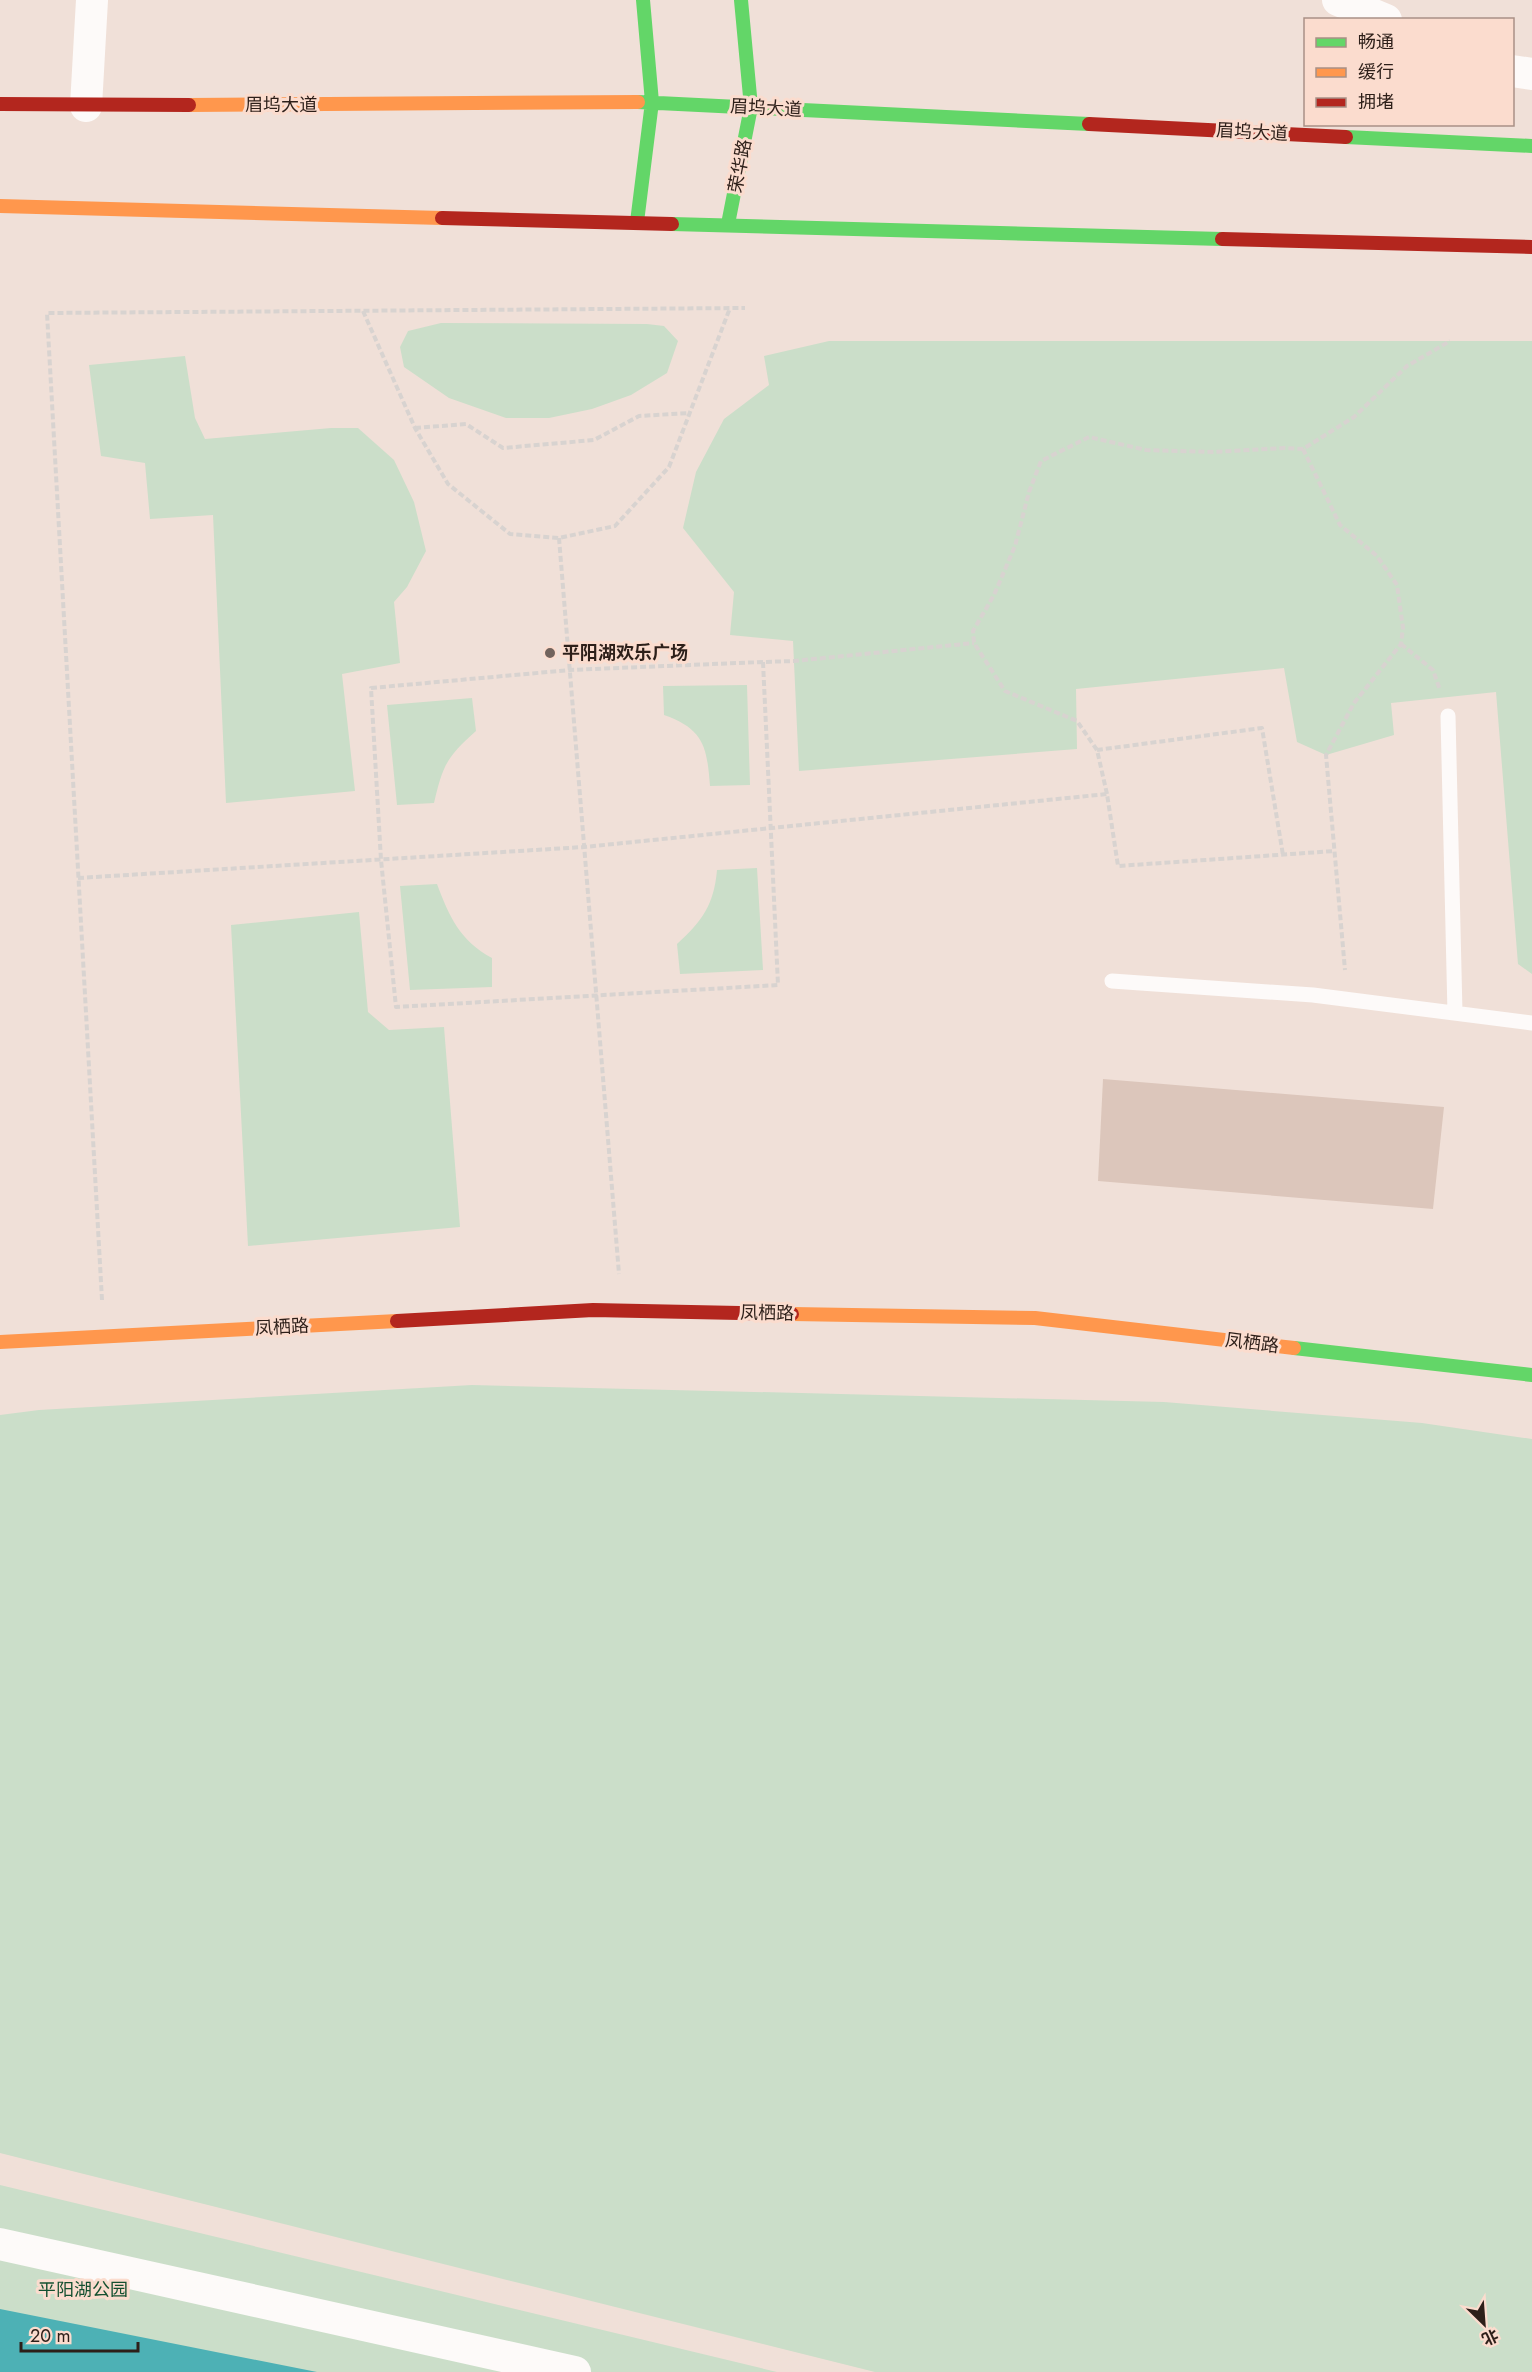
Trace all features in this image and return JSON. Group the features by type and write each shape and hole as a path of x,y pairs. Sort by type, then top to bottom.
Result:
{"main road":[{"path":"637,222 652,102 643,0"},
{"name":"荣华路","path":"728,224 751,107 741,0"},
{"name":"眉坞大道","path":"0,104 86,106 652,102 1532,146"},
{"path":"0,206 1532,247"},
{"name":"凤栖路","path":"0,1342 592,1310 1035,1318 1532,1375"}],"street":[{"path":"86,106 92,0"},
{"path":"1338,0 1381,18"},
{"path":"1514,71 1532,74"},
{"path":"0,2244 575,2372"}],"lane":[{"path":"1448,716 1455,1013"},
{"path":"1112,981 1313,994 1532,1023"}],"path":[{"path":"363,310 415,428 448,484 510,534 559,538 615,526 669,467 730,308"},
{"path":"104,1336 47,313 746,308"},
{"path":"1335,851 1118,866 1107,794 1097,750 1077,721 1005,691 974,643 973,631 994,594 1015,546 1029,492 1041,461 1089,437 1146,450 1213,452 1303,449 1354,417 1407,366 1450,341"},
{"path":"415,428 466,424 503,448 594,440 639,416 690,413"},
{"path":"1303,449 1340,525 1377,556 1398,585 1403,628 1401,644 1354,703 1326,755 1347,999"},
{"path":"559,538 622,1311"},
{"path":"763,662 778,985 396,1006 381,860 371,688 570,670 763,662 795,661 974,643"},
{"path":"1401,644 1433,670 1448,716"},
{"path":"1097,750 1262,728 1283,855"},
{"path":"78,878 584,847 1107,794"}],"green space":[{"path":"441,323 647,324 664,326 678,341 667,373 631,395 592,409 549,418 506,418 449,398 404,367 400,347 408,331"},
{"path":"829,341 1532,341 1532,974 1518,964 1496,692 1391,703 1394,735 1326,755 1297,742 1284,668 1076,689 1077,749 799,771 793,641 730,635 734,592 683,528 696,472 724,419 769,385 764,356"},
{"path":"185,356 195,418 205,439 331,428 358,428 394,460 414,502 426,551 407,587 394,602 400,663 342,674 355,791 226,803 213,515 150,519 145,463 101,456 89,365"},
{"path":"747,685 750,785 710,786 705,750 701,741 688,727 664,715 663,686"},
{"path":"472,698 476,731 458,748 447,763 434,803 397,805 387,705"},
{"path":"757,868 763,970 680,974 677,944 700,920 710,903 717,870"},
{"path":"437,884 457,927 472,944 492,958 492,987 410,990 400,886"},
{"path":"359,912 368,1012 389,1030 444,1027 460,1227 248,1246 231,925"},
{"path":"472,1385 1164,1402 1422,1423 1532,1439 1532,2372 875,2372 0,2153 0,1415 39,1410"},
{"name":"平阳湖公园","path":"0,2185 777,2372 0,2372"}],"water":[{"path":"0,2309 317,2372 0,2372"}],"building":[{"path":"1103,1079 1444,1107 1433,1209 1098,1181"}],"traffic: fast":[{"path":"637,222 652,102 643,0"},
{"path":"728,224 751,107 741,0"},
{"path":"638,102 1089,124"},
{"path":"1346,137 1532,146"},
{"path":"672,224 1222,239"},
{"path":"1294,1348 1532,1375"}],"traffic: slow":[{"path":"189,105 638,102"},
{"path":"0,206 442,218"},
{"path":"792,1314 1035,1318 1294,1348"},
{"path":"0,1342 397,1321"}],"traffic: jam":[{"path":"0,104 189,105"},
{"path":"1089,124 1346,137"},
{"path":"442,218 672,224"},
{"path":"1222,239 1532,247"},
{"path":"397,1321 593,1310 792,1314"}],"place":[{"name":"平阳湖欢乐广场","path":"550,653"}]}
